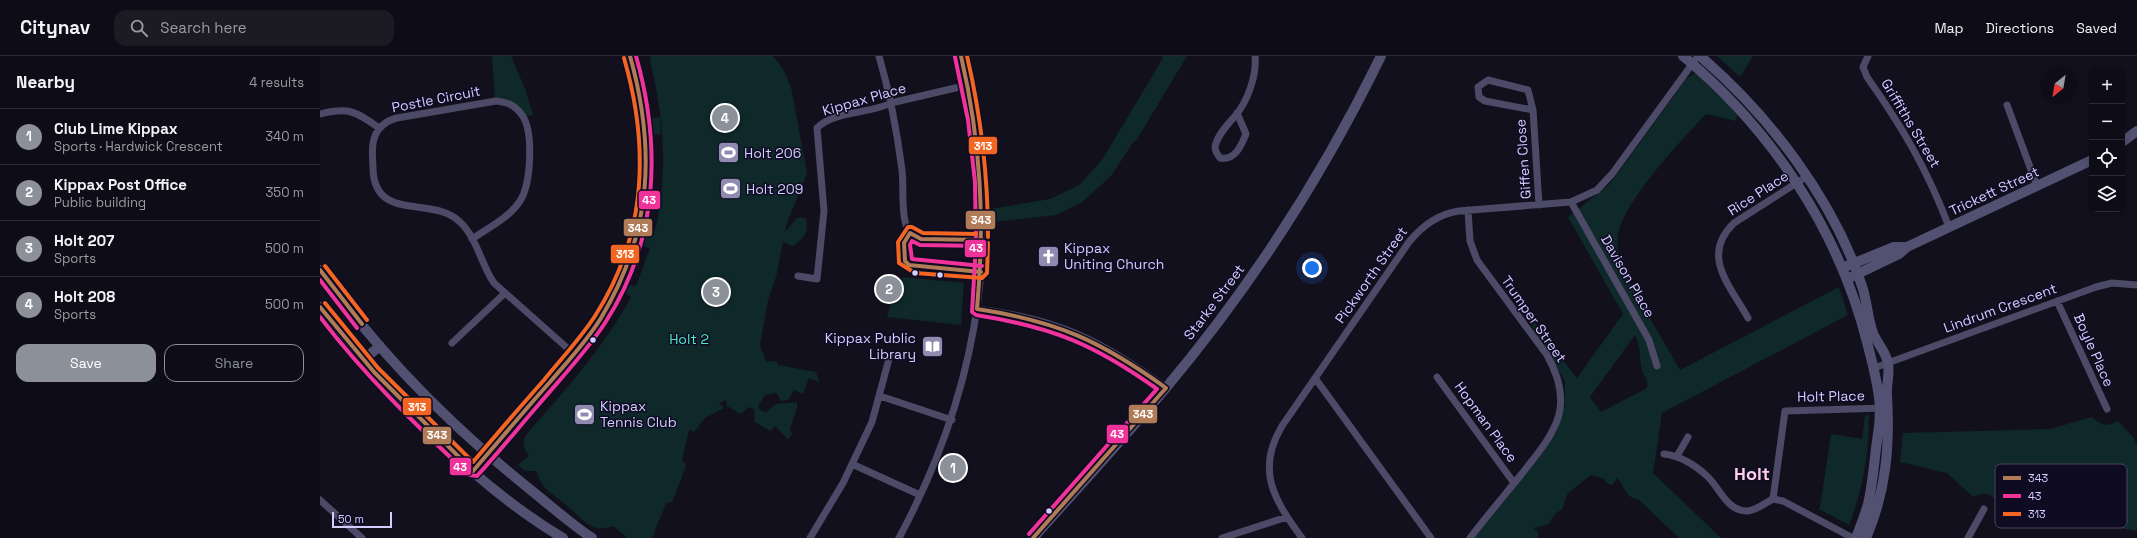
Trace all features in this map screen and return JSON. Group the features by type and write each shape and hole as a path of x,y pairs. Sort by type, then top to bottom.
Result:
{"street":[{"path":"473,471 574,354 601,318 631,254 642,211 647,166 646,129 641,92 630,56"},
{"path":"879,56 892,103 901,166 905,221 908,230 914,236 921,239 983,240"},
{"path":"899,538 920,495 952,420 964,373 977,309 983,240 980,158 968,85 961,56"},
{"path":"1238,113 1246,134 1232,157 1228,159 1220,158 1216,153 1215,146 1228,124 1238,113 1253,79 1256,66 1255,56"},
{"name":"Starke Street","path":"1033,538 1166,388 1212,330 1263,260 1303,198 1341,133 1381,56"},
{"path":"1683,56 1697,59 1717,70 1771,128 1806,177 1826,209 1863,289 1873,333 1888,362 1884,408 1871,490 1856,538"},
{"name":"Griffiths Street","path":"1868,56 1863,67 1867,77 1912,145 1933,187 1949,227"},
{"path":"1697,59 1709,78 1723,91 1766,140 1797,182 1821,224 1842,268 1864,330 1884,408 1888,458 1883,487 1866,538"},
{"name":"Pickworth Street","path":"1302,538 1287,517 1271,488 1269,474 1271,452 1277,435 1416,233 1435,219 1457,211 1571,202 1597,190 1609,178 1697,59"},
{"name":"Giffen Close","path":"1532,110 1485,101 1479,97 1478,87 1488,80 1525,88 1531,95 1539,205"},
{"name":"Kippax Place","path":"798,276 817,278 824,211 817,128 827,120 881,108 892,103 968,85"},
{"name":"Postle Circuit","path":"472,239 511,212 523,195 528,171 529,152 526,123 522,116 509,103 491,101 397,118 387,122 379,128 374,138 372,149 374,182 381,194 393,202 445,212 460,221 472,239 485,270 505,293 574,354"},
{"path":"2007,105 2037,186"},
{"path":"320,114 348,110 357,113 379,128"},
{"path":"2124,140 2137,130"},
{"name":"Trickett Street","path":"1846,280 1899,254 1907,247 2089,161"},
{"name":"Rice Place","path":"1748,318 1722,272 1718,257 1719,243 1726,231 1734,223 1806,177"},
{"name":"Davison Place","path":"1571,202 1649,340 1657,366"},
{"name":"Trumper Street","path":"1468,210 1472,251 1547,355 1556,371 1560,387 1560,412 1552,434 1470,538"},
{"name":"Trickett Street","path":"1842,268 1894,247 1907,247"},
{"path":"320,270 380,346 414,385 487,455 592,538"},
{"name":"Lindrum Crescent","path":"1874,368 2058,301 2112,283 2137,285"},
{"path":"452,343 505,293"},
{"name":"Boyle Place","path":"2058,301 2107,409"},
{"path":"320,307 363,360 423,423 473,471 522,511 563,538"},
{"path":"977,309 1031,318 1070,330 1115,353 1166,388"},
{"path":"363,360 380,346"},
{"path":"810,538 852,464 872,422 890,355"},
{"name":"Hopman Place","path":"1437,377 1514,483"},
{"path":"1315,378 1431,538"},
{"path":"880,396 952,420"},
{"name":"Holt Place","path":"1773,499 1785,410 1884,408"},
{"path":"1677,456 1688,437"},
{"path":"1664,454 1677,456 1707,476 1735,508 1752,510 1773,499 1783,501 1852,538"},
{"path":"852,464 920,495"},
{"path":"320,500 362,538"},
{"path":"1968,538 1984,509"},
{"path":"1222,538 1287,517"}],"green space":[{"path":"492,56 511,56 526,91 533,115 526,116 495,98"},
{"name":"Holt 2","path":"651,56 773,56 783,69 791,87 807,173 787,223 785,232 797,218 806,218 807,227 805,235 796,244 792,246 783,242 776,277 768,300 760,345 766,362 776,361 778,365 816,372 819,382 809,378 803,394 794,390 788,400 781,401 777,393 765,395 758,406 760,410 766,412 776,404 797,402 797,408 790,429 792,434 788,440 775,426 770,431 755,422 754,409 749,407 741,414 727,406 726,400 719,403 724,408 705,418 694,432 689,430 682,460 686,466 672,502 666,503 652,538 628,538 613,526 598,528 587,523 548,491 536,471 525,471 518,465 529,455 525,450 524,445 526,435 582,369 620,316 631,297 623,291 624,284 636,286 650,248 638,245 642,232 654,235 663,170 662,127 650,62"},
{"path":"1162,56 1187,56 1136,141 1134,141 1111,176 1081,203 1056,215 993,222 991,209 1050,199 1079,185 1102,160 1163,58"},
{"path":"1717,56 1753,56 1740,77"},
{"path":"1695,73 1730,106 1737,115 1736,121 1706,114 1669,154 1643,187 1623,220 1618,234 1617,243 1622,270 1680,370 1839,287 1848,315 1662,413 1653,473 1721,538 1679,538 1638,499 1630,496 1617,478 1613,485 1608,484 1604,479 1591,475 1568,493 1562,509 1555,514 1549,524 1534,528 1538,532 1538,538 1474,538 1557,431 1565,404 1565,381 1536,336 1532,326 1534,322 1577,378 1623,314 1568,217 1610,184 1686,79","holes":["1635,335 1642,370 1646,379 1647,388 1601,412 1590,397"]},
{"path":"660,117 661,134 651,135 649,119"},
{"path":"903,277 964,283 961,325 887,317 895,287"},
{"path":"1865,415 1869,415 1868,444 1858,498 1849,525 1819,509 1831,434 1862,439"},
{"path":"2092,417 2105,425 2118,421 2133,437 2137,445 2137,531 2119,528 2127,528 2127,464 1995,464 1995,498 1985,494 1973,497 1947,473 1900,462 1903,433 2050,429"}],"transit line":[{"name":"343","path":"320,307 374,372 473,471 590,335 618,286 631,254 639,222 644,190 646,157 644,124 630,56"},
{"name":"43","path":"320,317 354,359 410,418 469,475 477,476 598,334 623,292 636,260 645,227 650,193 652,159 650,125 636,56"},
{"name":"343","path":"961,56 973,119 980,182 981,244 977,309 1031,320 1077,335 1120,358 1166,388 1033,538"},
{"name":"313","path":"967,56 983,146 987,191 988,237"},
{"name":"43","path":"955,57 968,120 975,182 976,244 972,312 976,315 1027,325 1071,340 1113,360 1157,389 1029,534"},
{"name":"313","path":"325,303 378,368 473,462 577,341 595,316 612,285 625,254 634,223 639,190 640,158 638,125 624,58"},
{"name":"313","path":"976,234 923,233 912,227 908,227 898,242 899,263 915,273 982,278 987,273 988,243"},
{"name":"343","path":"981,272 909,265 905,261 904,243 910,233 921,239 983,240"},
{"name":"43","path":"982,266 912,259 910,245 912,241 920,245 983,246"},
{"name":"313","path":"325,266 367,320"},
{"name":"343","path":"320,270 362,324"},
{"name":"43","path":"320,280 357,328"}],"place":[{"name":"Holt 208","path":"725,118"},
{"name":"Holt 206","path":"728,153"},
{"name":"Holt 209","path":"731,189"},
{"name":"Kippax Uniting Church","path":"1048,256"},
{"name":"Kippax Post Office","path":"889,289"},
{"name":"Holt 207","path":"716,292"},
{"name":"Kippax Public Library","path":"932,346"},
{"name":"Kippax Tennis Club","path":"584,414"},
{"name":"Club Lime Kippax","path":"953,468"}],"district":[{"name":"Holt","path":"1752,474"}]}
